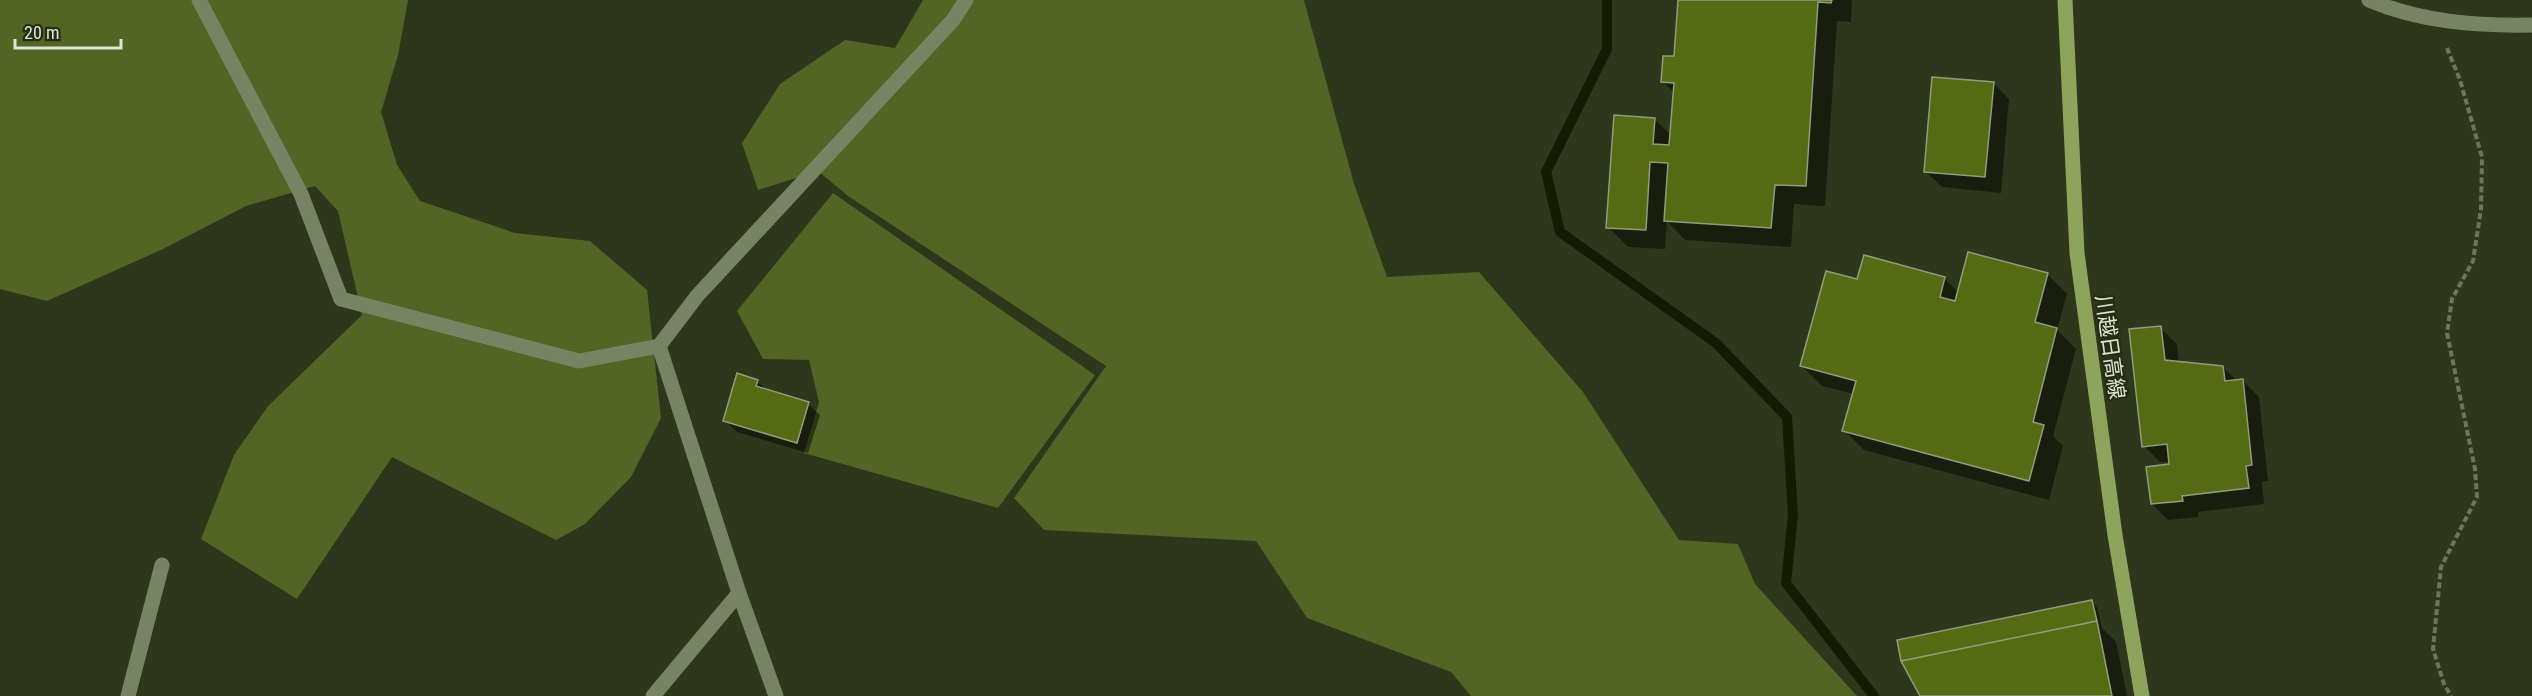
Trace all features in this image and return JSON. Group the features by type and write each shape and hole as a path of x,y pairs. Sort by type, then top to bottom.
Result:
{"main road":[{"name":"川越日高線","path":"2064,0 2077,253 2115,535 2142,696"}],"street":[{"path":"199,0 301,194 342,299 579,361 659,346 697,296 953,20 966,0"},
{"path":"2369,0 2392,10 2435,20 2472,25 2532,25"},
{"path":"659,346 739,593 777,696"},
{"path":"128,696 162,565"},
{"path":"653,696 739,593"}],"path":[{"path":"2435,20 2460,80 2482,157 2481,209 2473,261 2451,299 2447,333 2475,469 2477,497 2441,567 2433,649 2444,684 2451,696"}],"green space":[{"path":"0,0 408,0 398,55 381,112 397,165 420,201 515,233 590,241 647,290 661,418 631,477 585,524 556,540 392,457 297,599 201,539 234,455 268,406 362,315 338,211 315,186 246,206 163,249 47,301 0,289"},
{"path":"923,0 1304,0 1354,184 1387,277 1479,272 1583,392 1679,540 1738,544 1755,584 1857,696 1471,696 1451,672 1307,618 1256,541 1044,530 1014,498 1106,366 848,196 818,171 758,190 742,143 780,84 845,40 895,48"},
{"path":"833,193 1095,375 998,508 804,453 819,402 809,360 763,359 737,311"}],"building":[{"path":"1678,0 1832,0 1831,3 1818,2 1806,186 1775,185 1771,228 1664,221 1668,163 1650,162 1646,230 1606,228 1614,115 1655,118 1653,144 1669,145 1674,83 1661,82 1663,56 1674,56"},
{"path":"1932,77 1994,82 1985,177 1924,172"},
{"path":"1968,252 2048,273 2035,322 2057,328 2033,422 2044,425 2029,481 1842,431 1856,381 1800,366 1826,271 1857,279 1864,255 1945,277 1940,297 1955,301"},
{"path":"2161,326 2165,360 2223,366 2225,381 2243,379 2252,465 2246,466 2249,488 2182,496 2183,501 2151,504 2146,467 2169,464 2167,444 2142,447 2129,329"},
{"path":"737,373 758,380 756,386 809,402 797,443 723,421"},
{"path":"2092,600 2097,621 1901,661 1897,640"},
{"path":"2097,621 2112,696 1920,696 1901,661"}],"waterway":[{"path":"1607,0 1607,49 1546,172 1560,232 1716,343 1787,417 1793,515 1786,583 1874,696"}]}
